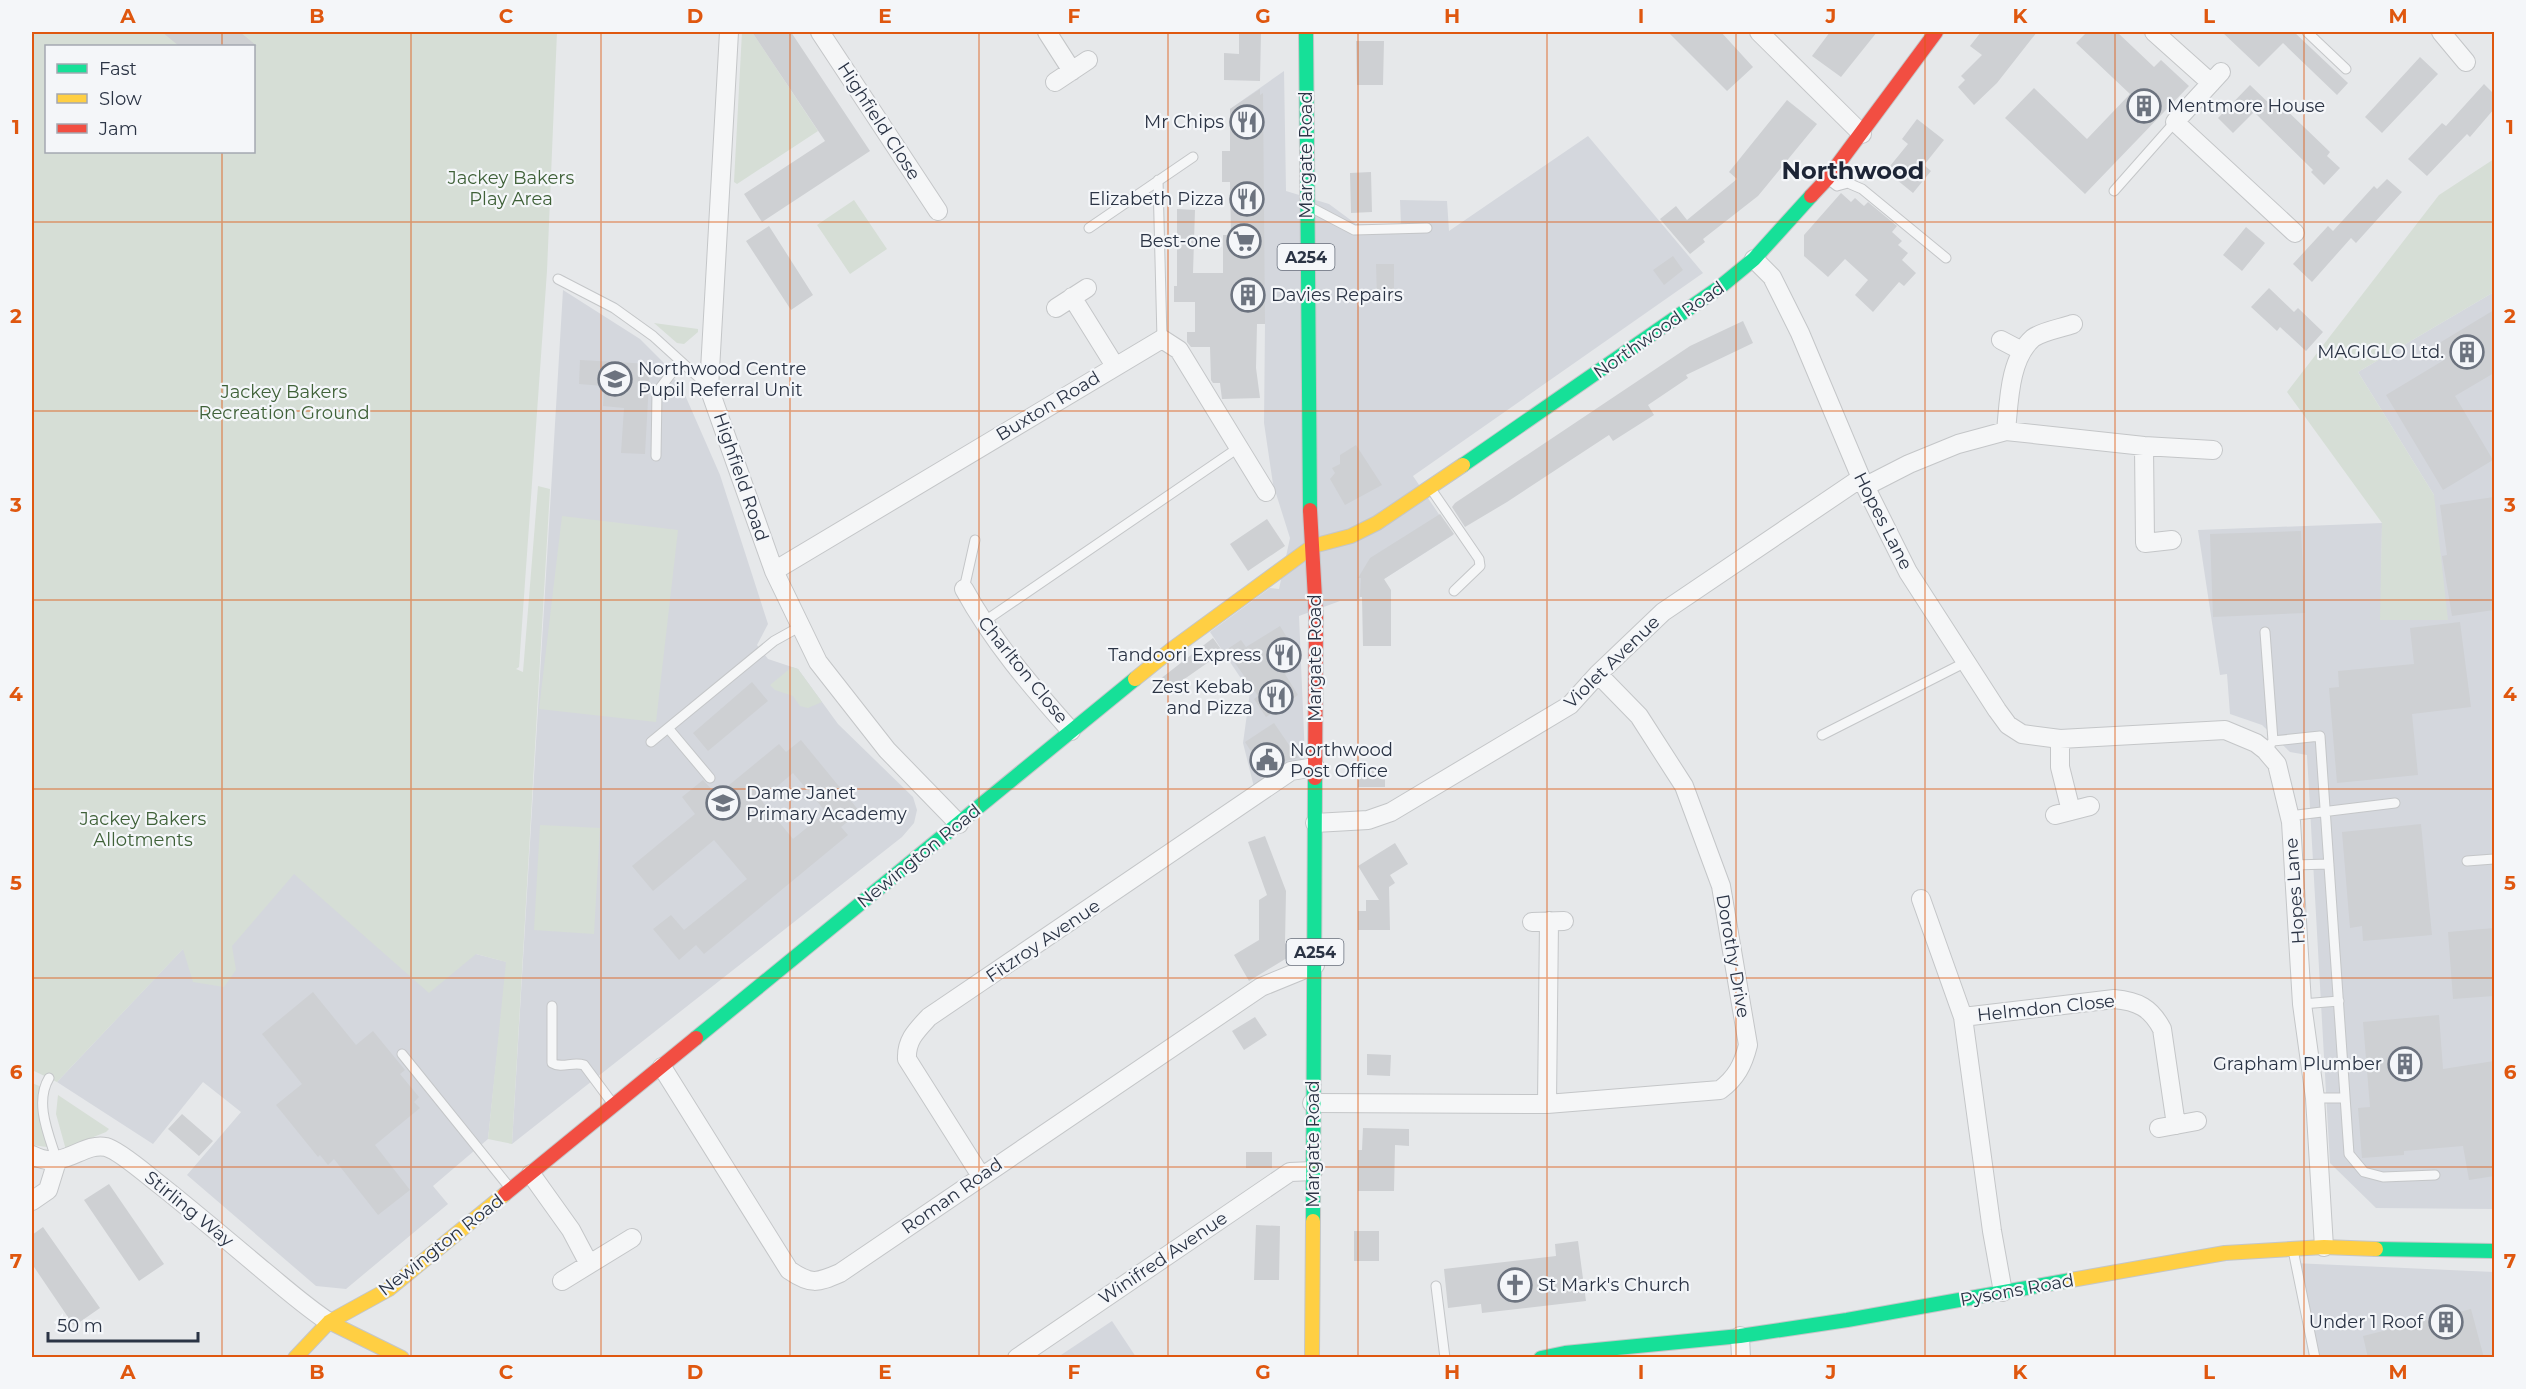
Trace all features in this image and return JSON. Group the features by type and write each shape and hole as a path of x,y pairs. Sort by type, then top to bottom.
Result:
{"main road":[{"name":"Margate Road","path":"1306,32 1309,483 1316,616 1312,1358"},
{"name":"Northwood Road","path":"1312,546 1351,536 1377,523 1659,330 1720,287 1754,259 1827,179 1936,32"},
{"name":"Newington Road","path":"295,1358 329,1322 389,1289 1171,650 1312,546"},
{"name":"Pysons Road","path":"1541,1358 1565,1353 1740,1336 1847,1320 2225,1253 2324,1247 2494,1251"},
{"path":"329,1322 402,1358"}],"street":[{"name":"Highfield Road","path":"729,32 709,388 774,571 818,662 887,750 959,824"},
{"name":"Highfield Close","path":"820,32 938,211"},
{"path":"1047,32 1072,71"},
{"path":"1759,32 1862,134"},
{"path":"2154,32 2216,77 2175,122 2295,233"},
{"path":"2441,32 2466,62"},
{"path":"1055,82 1088,60"},
{"name":"Hopes Lane","path":"1754,259 1772,277 1800,333 1863,482 1908,572 2008,725 2022,734 2060,739 2225,730 2256,743 2269,745 2277,764 2289,816 2302,1004 2315,1098 2324,1247"},
{"path":"1056,308 1080,293 1115,366"},
{"path":"2073,324 2035,337 2022,351 2012,382 2006,431 2144,446 2214,450"},
{"path":"1162,339 1179,350 1266,492"},
{"name":"Buxton Road","path":"774,571 1162,339"},
{"path":"2001,340 2022,351"},
{"name":"Violet Avenue","path":"1315,823 1368,820 1391,812 1570,705 1598,674 1663,612 1863,482 1958,444 2006,431"},
{"path":"2144,446 2145,543 2172,540"},
{"name":"Charlton Close","path":"964,590 982,623 1027,682 1071,731"},
{"name":"Dorothy Drive","path":"1312,1103 1546,1104 1720,1090 1732,1081 1743,1064 1748,1045 1721,885 1684,786 1639,717 1598,674"},
{"path":"2060,739 2063,813 2090,806"},
{"name":"Fitzroy Avenue","path":"981,1176 907,1059 906,1049 914,1033 929,1017 1291,771 1315,767"},
{"name":"Helmdon Close","path":"1921,899 1964,1017 1992,1232 2003,1292"},
{"path":"1546,1104 1548,921"},
{"name":"Roman Road","path":"662,1067 789,1270 804,1280 818,1282 840,1273 1261,987 1314,965"},
{"name":"Helmdon Close","path":"1964,1017 2114,999 2133,1001 2145,1007 2155,1016 2162,1029 2168,1127 2197,1121"},
{"name":"Stirling Way","path":"32,1155 42,1160 57,1161 106,1147 129,1161 199,1215 311,1311 329,1322"},
{"path":"32,1201 48,1190 57,1161"},
{"name":"Winifred Avenue","path":"1017,1358 1290,1172 1313,1171"},
{"path":"531,1174 571,1230 589,1264"},
{"path":"562,1281 632,1238"},
{"path":"1740,1336 1741,1358"}],"lane":[{"path":"2307,32 2346,69"},
{"path":"2114,190 2175,122"},
{"path":"1089,228 1192,157"},
{"path":"1827,179 1837,186 1848,183 1862,189 1946,258"},
{"path":"1158,180 1162,339"},
{"path":"1306,206 1354,230 1427,228"},
{"path":"558,279 614,308 653,336 709,388"},
{"path":"656,456 657,392 680,362"},
{"path":"982,623 1238,448"},
{"path":"1430,487 1479,559 1480,566 1454,591"},
{"name":"Charlton Close","path":"964,590 975,540"},
{"path":"651,742 774,641 801,626"},
{"path":"2265,632 2269,745 2320,736 2349,1154 2364,1172 2383,1178 2435,1175"},
{"path":"1822,735 1966,662"},
{"path":"668,728 710,778"},
{"path":"2289,816 2395,803"},
{"path":"2467,861 2494,859"},
{"path":"2294,866 2329,864"},
{"path":"2302,1004 2339,1001"},
{"path":"552,1006 552,1063 558,1066 576,1063 584,1065 615,1106"},
{"path":"402,1054 511,1190"},
{"path":"50,1078 42,1096 44,1113 57,1161"},
{"path":"2315,1098 2345,1098"},
{"path":"2293,1248 2315,1358"},
{"path":"1436,1286 1445,1358"}],"shaded area":[{"path":"1284,71 1286,191 1329,204 1356,224 1401,225 1400,200 1447,201 1449,231 1588,136 1703,273 1413,476 1453,535 1384,579 1384,598 1360,597 1359,601 1340,601 1299,616 1305,758 1254,787 1243,743 1250,692 1210,632 1270,588 1279,589 1290,538 1273,484 1264,423 1265,324 1232,324 1230,109"},
{"name":"Dame Janet Primary Academy","path":"563,290 640,339 663,362 685,395 720,475 768,624 757,645 768,659 798,669 838,724 913,797 917,810 914,823 902,837 512,1144"},
{"path":"2494,292 2494,1209 2376,1208 2330,1163 2307,755 2290,752 2262,725 2230,714 2227,674 2220,675 2198,530 2382,523 2381,620 2434,495 2358,372"},
{"path":"280,846 476,954 507,962 488,1139 433,1186 448,1204 346,1289 316,1286 187,1175 241,1112 203,1082 153,1144 57,1082"},
{"path":"2293,1263 2494,1272 2494,1357 2309,1357"},
{"path":"1112,1321 1136,1357 1058,1357"}],"green space":[{"name":"Jackey Bakers Recreation Ground","path":"32,32 557,32 547,271 519,667 516,669 523,672 538,486 550,489 512,1144 488,1139 506,962 476,954 429,993 294,874 232,946 236,970 224,987 193,982 183,949 57,1082 32,1070"},
{"path":"742,32 752,32 818,131 737,184 734,182"},
{"path":"2494,159 2494,292 2358,372 2434,495 2448,620 2380,620 2382,523 2287,392 2439,195"},
{"path":"854,200 887,249 850,274 817,225"},
{"path":"654,323 698,329 698,332 684,344 677,343"},
{"path":"562,516 678,530 656,722 539,709"},
{"path":"792,667 798,669 822,702 808,708 800,706 793,696 775,690 770,685"},
{"path":"540,825 600,828 594,934 534,930"},
{"path":"32,1083 44,1088 41,1117 47,1147 32,1145"},
{"path":"58,1095 109,1129 86,1140 87,1144 66,1150 56,1114"}],"building":[{"path":"162,32 240,32 257,46 255,45 178,45"},
{"path":"752,32 791,32 870,151 762,222 744,194 825,141"},
{"path":"1239,32 1261,32 1260,81 1224,80 1224,53 1239,54"},
{"path":"1668,32 1721,32 1753,67 1727,91"},
{"path":"1830,32 1877,32 1841,77 1812,56"},
{"path":"1981,32 2037,32 1997,83 1974,105 1958,87 1965,80 1961,76 1982,55 1970,46"},
{"name":"Mentmore House","path":"2087,32 2117,32 2154,67 2161,60 2189,86 2085,194 2005,118 2034,88 2087,139 2130,94 2076,43"},
{"path":"2222,32 2294,32 2348,83 2337,95 2283,43 2259,67"},
{"path":"1356,41 1384,41 1383,85 1357,85"},
{"path":"2420,57 2438,74 2382,133 2365,117"},
{"path":"2484,84 2494,94 2494,109 2470,137 2467,134 2427,176 2408,159 2442,123 2446,126"},
{"path":"2250,85 2276,110 2281,105 2330,152 2327,156 2340,168 2324,185 2311,172 2313,170 2254,112 2233,133 2218,118"},
{"path":"1260,89 1260,95 1263,93 1265,324 1257,324 1256,368 1260,398 1222,399 1220,383 1213,383 1211,380 1210,347 1191,347 1187,342 1187,332 1195,332 1195,302 1174,302 1174,286 1177,286 1177,209 1195,210 1193,273 1223,273 1223,235 1231,235 1230,182 1222,182 1222,151 1230,151 1230,109"},
{"path":"1787,100 1817,124 1758,196 1703,239 1705,242 1690,254 1660,219 1676,206 1687,220 1737,179 1729,172"},
{"path":"1917,119 1944,140 1924,165 1931,171 1913,193 1886,171 1908,144 1902,139"},
{"path":"1371,172 1372,212 1351,213 1350,173"},
{"path":"2387,179 2402,192 2356,243 2351,238 2312,282 2293,264 2328,226 2333,231 2374,186 2377,189"},
{"path":"1841,193 1851,202 1855,198 1864,206 1868,202 1897,226 1892,232 1902,241 1898,245 1908,253 1902,260 1916,273 1904,286 1899,282 1873,312 1855,295 1868,280 1845,259 1828,277 1804,256 1804,235"},
{"path":"769,226 813,295 791,310 746,241"},
{"path":"2246,227 2265,243 2242,271 2223,255"},
{"path":"1673,256 1683,270 1664,285 1653,270"},
{"path":"1376,264 1394,264 1394,297 1377,298"},
{"path":"2269,288 2294,312 2298,308 2323,332 2306,351 2280,327 2277,331 2251,307"},
{"path":"2494,310 2494,373 2455,396 2493,460 2443,490 2386,395 2444,360 2436,345"},
{"path":"1743,321 1753,343 1686,375 1688,378 1648,405 1654,415 1613,441 1609,435 1465,527 1452,507 1455,503 1690,346"},
{"path":"580,360 650,364 645,454 621,453 624,408 603,406 604,386 579,384"},
{"path":"1356,445 1382,485 1345,505 1330,479 1335,473 1332,468 1340,464 1340,455"},
{"path":"2494,497 2494,610 2452,616 2442,556 2447,555 2440,505"},
{"path":"1440,514 1454,534 1384,579 1391,590 1391,646 1363,646 1361,578 1358,578 1370,558"},
{"path":"1267,519 1285,546 1248,571 1230,544"},
{"path":"2301,531 2305,613 2213,617 2210,534"},
{"path":"2460,622 2471,707 2412,714 2418,775 2337,783 2329,688 2339,687 2338,671 2414,664 2410,628"},
{"path":"1280,626 1291,644 1293,669 1285,674 1298,695 1266,717 1254,699 1258,696 1226,650 1241,640 1246,647"},
{"path":"1213,638 1223,652 1163,694 1155,683"},
{"path":"752,682 768,701 708,751 693,733"},
{"path":"1274,723 1298,758 1285,761 1263,777 1255,764 1258,762 1245,742"},
{"path":"801,740 860,812 841,827 848,835 704,954 696,945 679,960 653,929 671,915 684,930 747,879 714,840 653,891 632,866 695,814 682,797 703,780 717,795 779,744 786,752","holes":["793,773 826,812 793,839 761,800"]},
{"path":"1358,770 1385,770 1385,787 1358,787"},
{"path":"2421,824 2432,935 2363,941 2362,926 2350,928 2342,832"},
{"path":"1265,836 1286,891 1285,943 1292,955 1249,981 1234,955 1259,940 1259,900 1267,895 1248,842"},
{"path":"1395,843 1408,864 1390,875 1395,883 1389,887 1390,930 1358,930 1358,911 1366,911 1366,900 1379,900 1358,866"},
{"path":"2494,928 2494,996 2453,999 2448,932"},
{"path":"313,992 356,1045 373,1031 405,1070 400,1074 419,1097 414,1102 420,1108 375,1145 410,1190 378,1215 334,1159 328,1165 320,1155 318,1157 276,1105 302,1084 262,1034"},
{"name":"Grapham Plumber","path":"2439,1015 2443,1069 2494,1061 2494,1176 2469,1180 2463,1146 2404,1151 2404,1155 2362,1158 2358,1108 2370,1107 2363,1022"},
{"path":"1255,1017 1267,1035 1244,1050 1232,1031"},
{"path":"1367,1054 1391,1055 1390,1076 1367,1075"},
{"path":"182,1114 213,1141 199,1156 168,1129"},
{"path":"1363,1128 1409,1129 1409,1146 1395,1145 1394,1191 1358,1191 1358,1150 1362,1150"},
{"path":"1246,1152 1272,1152 1272,1168 1246,1168"},
{"path":"109,1184 164,1264 139,1281 84,1200"},
{"path":"1256,1225 1280,1226 1279,1280 1254,1280"},
{"path":"43,1227 100,1308 74,1326 32,1264 32,1235"},
{"path":"1354,1231 1379,1231 1379,1261 1354,1261"},
{"name":"St Mark's Church","path":"1578,1241 1586,1301 1482,1313 1481,1304 1448,1308 1444,1269 1556,1256 1555,1244"},
{"name":"Under 1 Roof","path":"2471,1309 2484,1358 2368,1358 2363,1336"}],"traffic: fast":[{"path":"1306,32 1310,510"},
{"path":"1463,465 1720,287 1754,259 1811,196"},
{"path":"696,1038 1135,679"},
{"path":"1313,1221 1315,778"},
{"path":"2376,1249 2494,1251"},
{"path":"1541,1358 1565,1353 1740,1336 1847,1320 2071,1280"}],"traffic: slow":[{"path":"1135,679 1313,546 1351,536 1377,523 1463,465"},
{"path":"295,1358 329,1322 389,1289 505,1194"},
{"path":"1312,1358 1313,1221"},
{"path":"2071,1280 2225,1253 2324,1247 2376,1249"},
{"path":"329,1322 402,1358"}],"traffic: jam":[{"path":"1811,196 1827,179 1936,32"},
{"path":"1310,510 1316,616 1315,778"},
{"path":"505,1194 696,1038"}],"place":[{"name":"Mentmore House","path":"2144,106"},
{"name":"Mr Chips","path":"1247,122"},
{"name":"Elizabeth Pizza","path":"1247,199"},
{"name":"Best-one","path":"1244,241"},
{"name":"Davies Repairs","path":"1248,295"},
{"name":"MAGIGLO Ltd.","path":"2467,352"},
{"name":"Northwood Centre Pupil Referral Unit","path":"615,379"},
{"name":"Tandoori Express","path":"1284,655"},
{"name":"Zest Kebab and Pizza","path":"1276,697"},
{"name":"Northwood Post Office","path":"1267,760"},
{"name":"Dame Janet Primary Academy","path":"723,803"},
{"name":"Grapham Plumber","path":"2405,1064"},
{"name":"St Mark's Church","path":"1515,1285"},
{"name":"Under 1 Roof","path":"2446,1322"}],"district":[{"name":"Northwood","path":"1853,171"}],"park label":[{"name":"Jackey Bakers Play Area","path":"511,188"},
{"name":"Jackey Bakers Allotments","path":"143,829"}]}
